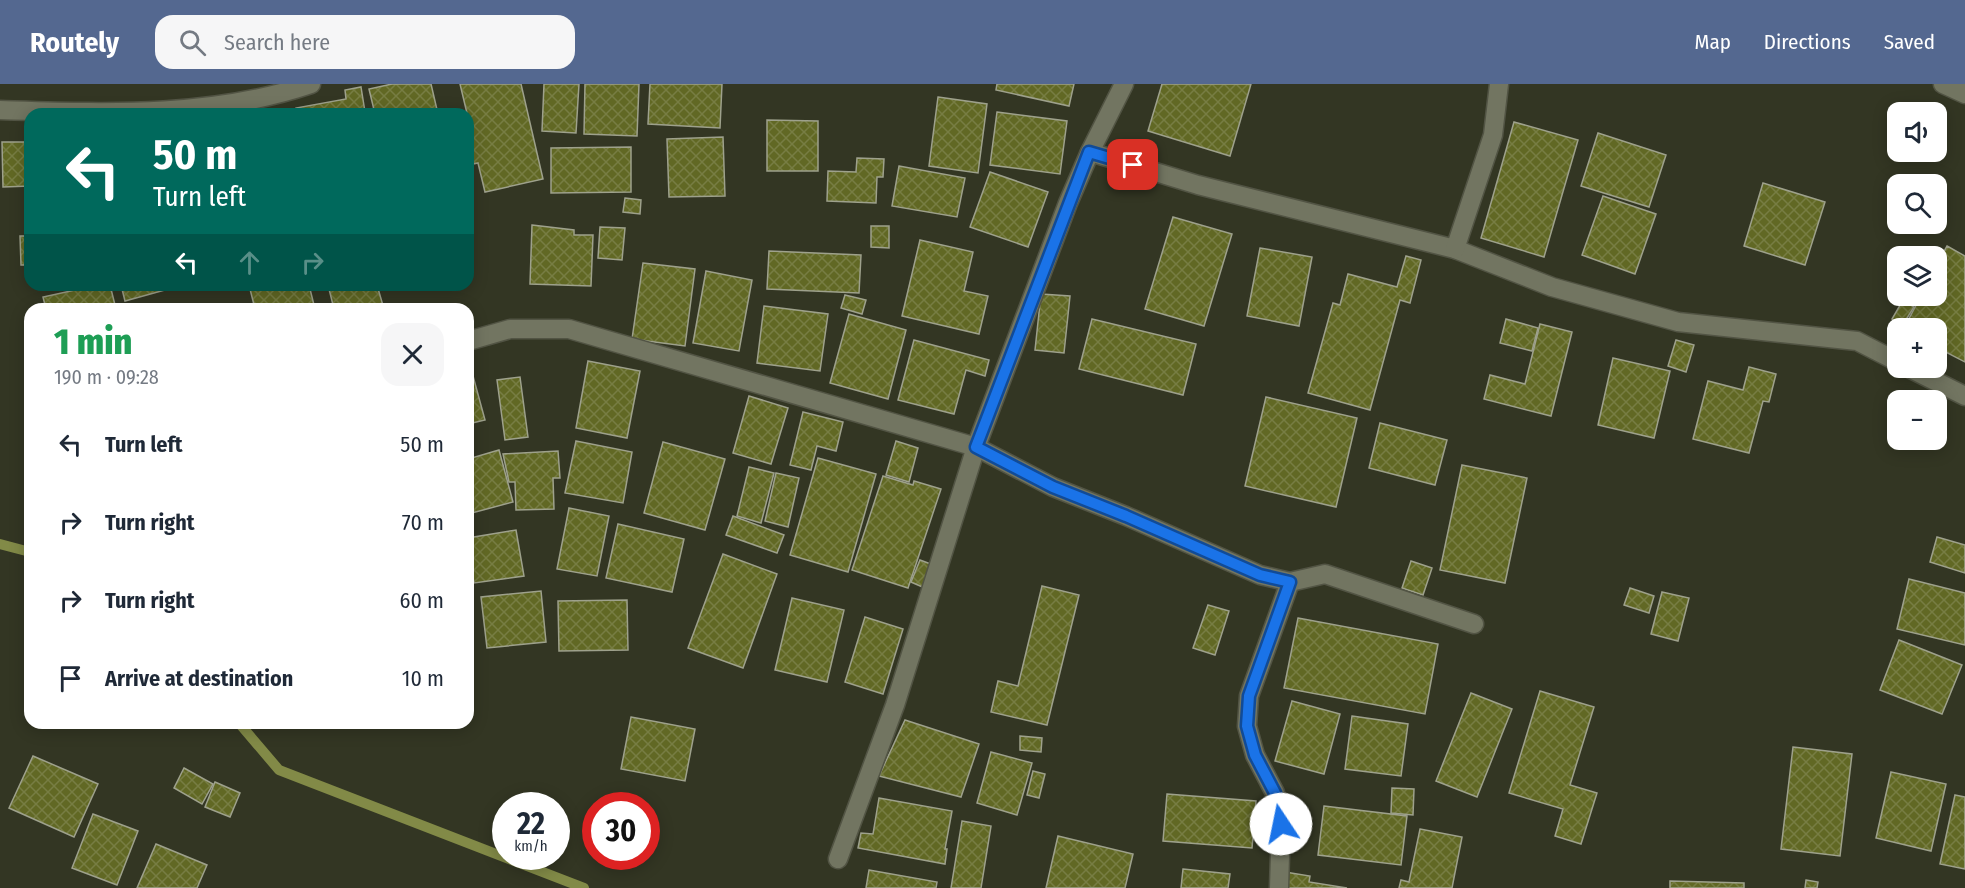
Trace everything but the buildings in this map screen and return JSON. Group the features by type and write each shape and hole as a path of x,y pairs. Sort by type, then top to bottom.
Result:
{"street":[{"path":"189,108 281,94 310,84"},
{"path":"838,859 895,705 976,447 1089,152 1124,84"},
{"path":"1455,249 1493,135 1499,84"},
{"path":"1943,84 1965,94"},
{"path":"0,110 24,111"},
{"path":"1089,152 1198,185 1455,249 1552,287 1678,322 1857,341 1887,356"},
{"path":"474,339 510,329 569,328 976,447 1053,487 1126,516 1260,575 1290,582 1325,574 1474,624"},
{"path":"1929,378 1965,396"},
{"path":"1279,888 1281,824 1275,793 1255,755 1247,726 1249,696 1290,582"}],"waterway":[{"path":"0,544 24,550"},
{"path":"244,729 279,770 584,888"}],"route":[{"path":"1133,165 1089,152 976,447 1053,487 1126,516 1260,575 1290,582 1249,696 1247,726 1255,755 1275,793 1281,824"}]}
